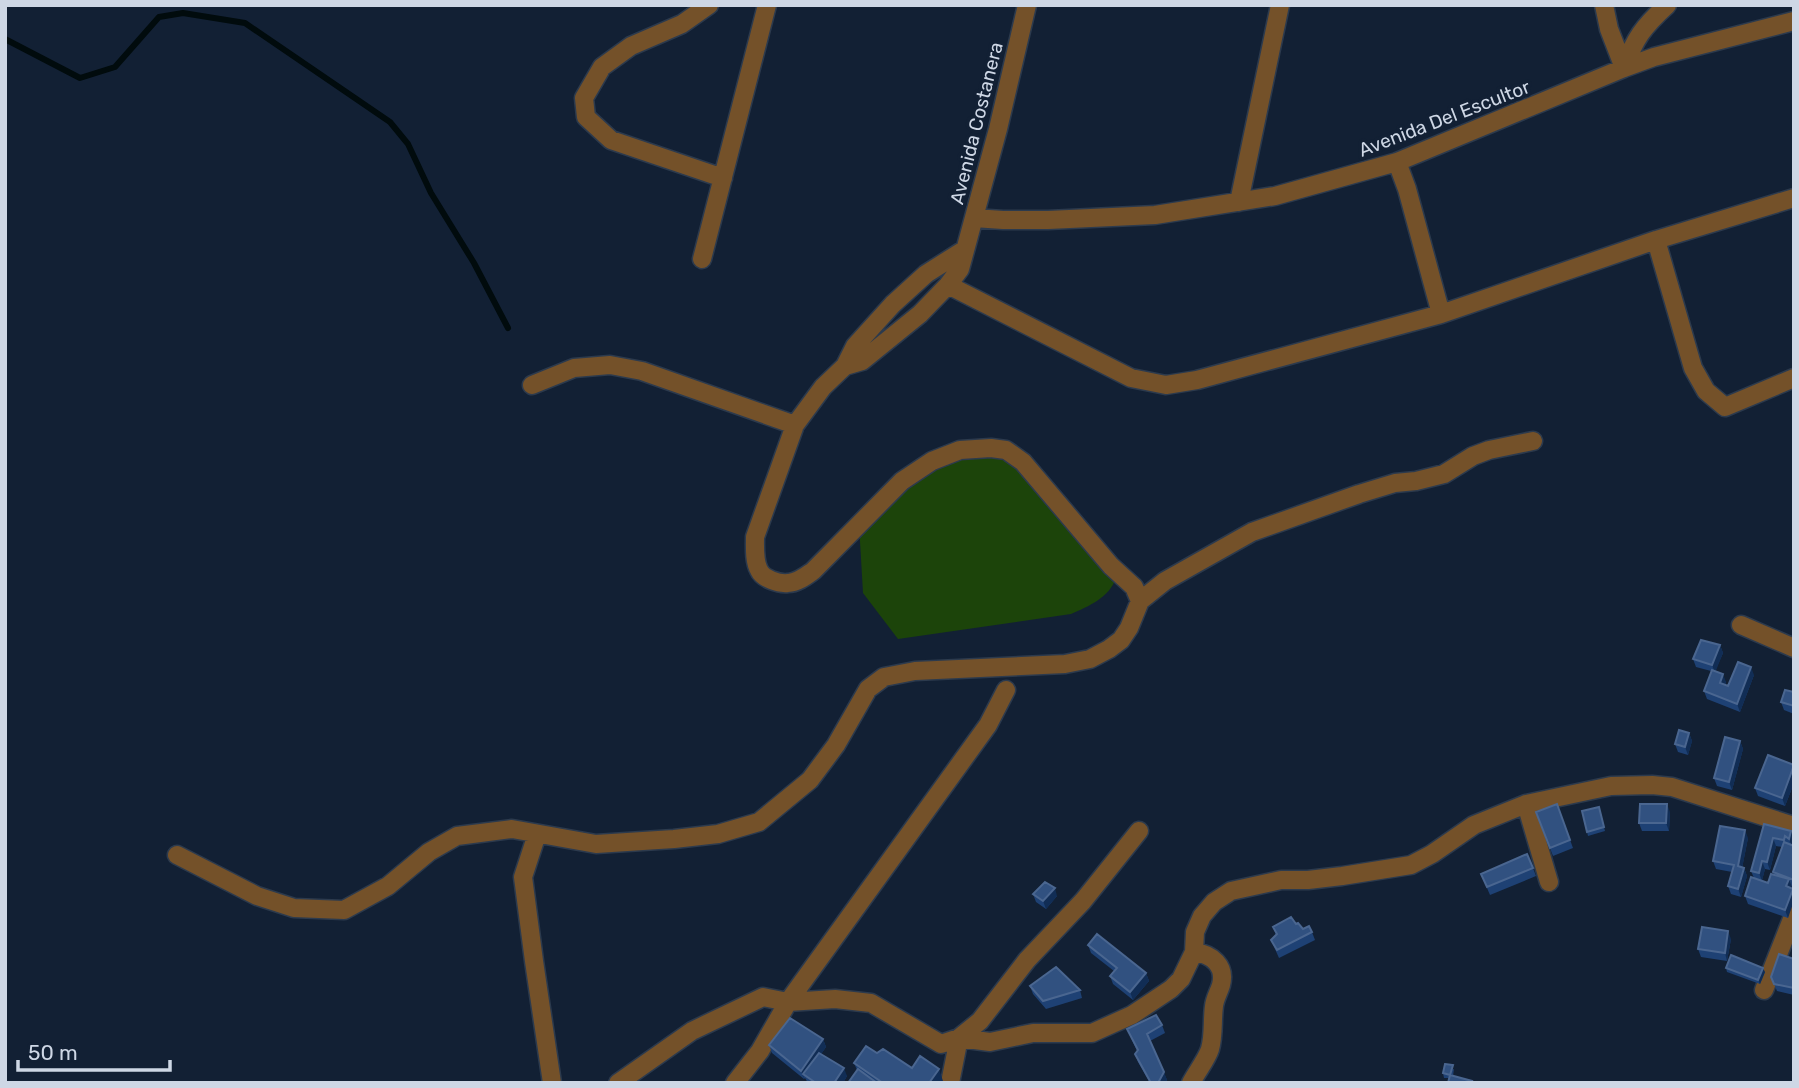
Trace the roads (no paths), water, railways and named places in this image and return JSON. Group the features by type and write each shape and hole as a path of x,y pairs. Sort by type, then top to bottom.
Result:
{"street":[{"path":"709,5 682,24 631,46 602,67 584,98 586,117 611,140 723,178"},
{"path":"702,259 767,5"},
{"name":"Avenida Costanera","path":"845,366 862,361 920,314 960,268 998,129 1027,5"},
{"path":"1239,201 1280,5"},
{"path":"1604,5 1609,29 1624,68"},
{"path":"1624,68 1634,43 1647,23 1667,5"},
{"name":"Avenida Del Escultor","path":"974,218 1037,220 1155,215 1275,196 1397,162 1654,57 1794,21"},
{"path":"1397,162 1441,314"},
{"path":"948,285 1131,378 1166,385 1197,380 1441,314 1656,240 1794,198"},
{"path":"1656,240 1693,368 1706,391 1725,407 1794,378"},
{"path":"964,250 926,274 893,304 855,346 845,366 822,387 795,425 755,537 759,570 768,579 788,583 802,579 902,481 932,461 960,450 991,448 1006,450 1023,462 1111,566 1134,587 1140,601"},
{"path":"531,385 574,368 610,365 642,371 795,425"},
{"path":"177,855 257,896 294,908 344,910 387,886 429,852 457,836 512,829 596,844 718,834 759,822 810,780 836,746 868,689 884,677 915,671 1065,664 1090,659 1121,640 1140,601 1165,581 1252,533 1383,486 1444,474 1489,450 1533,440"},
{"path":"1741,625 1794,648"},
{"path":"735,1083 760,1051 788,1002 988,724 1006,690"},
{"path":"959,1038 990,1042 1032,1033 1092,1033 1132,1015 1171,989 1181,979 1194,952 1195,932 1202,916 1214,902 1231,891 1281,880 1308,880 1411,865 1474,825 1526,804 1611,786 1652,785 1672,787 1792,820"},
{"path":"1526,804 1549,882"},
{"path":"618,1083 692,1031 763,997 788,1002 835,999 871,1003 941,1044 959,1038 980,1021 1027,960 1083,901 1139,831"},
{"path":"537,834 523,877 552,1083"},
{"path":"1764,990 1794,914"},
{"path":"1191,1083 1209,1052 1214,1003 1222,983 1218,964 1212,957 1194,952"},
{"path":"950,1083 959,1038"}],"waterway":[{"path":"5,39 80,78 115,67 159,17 183,13 245,23 390,122 408,144 431,193 474,263 508,328"}]}
